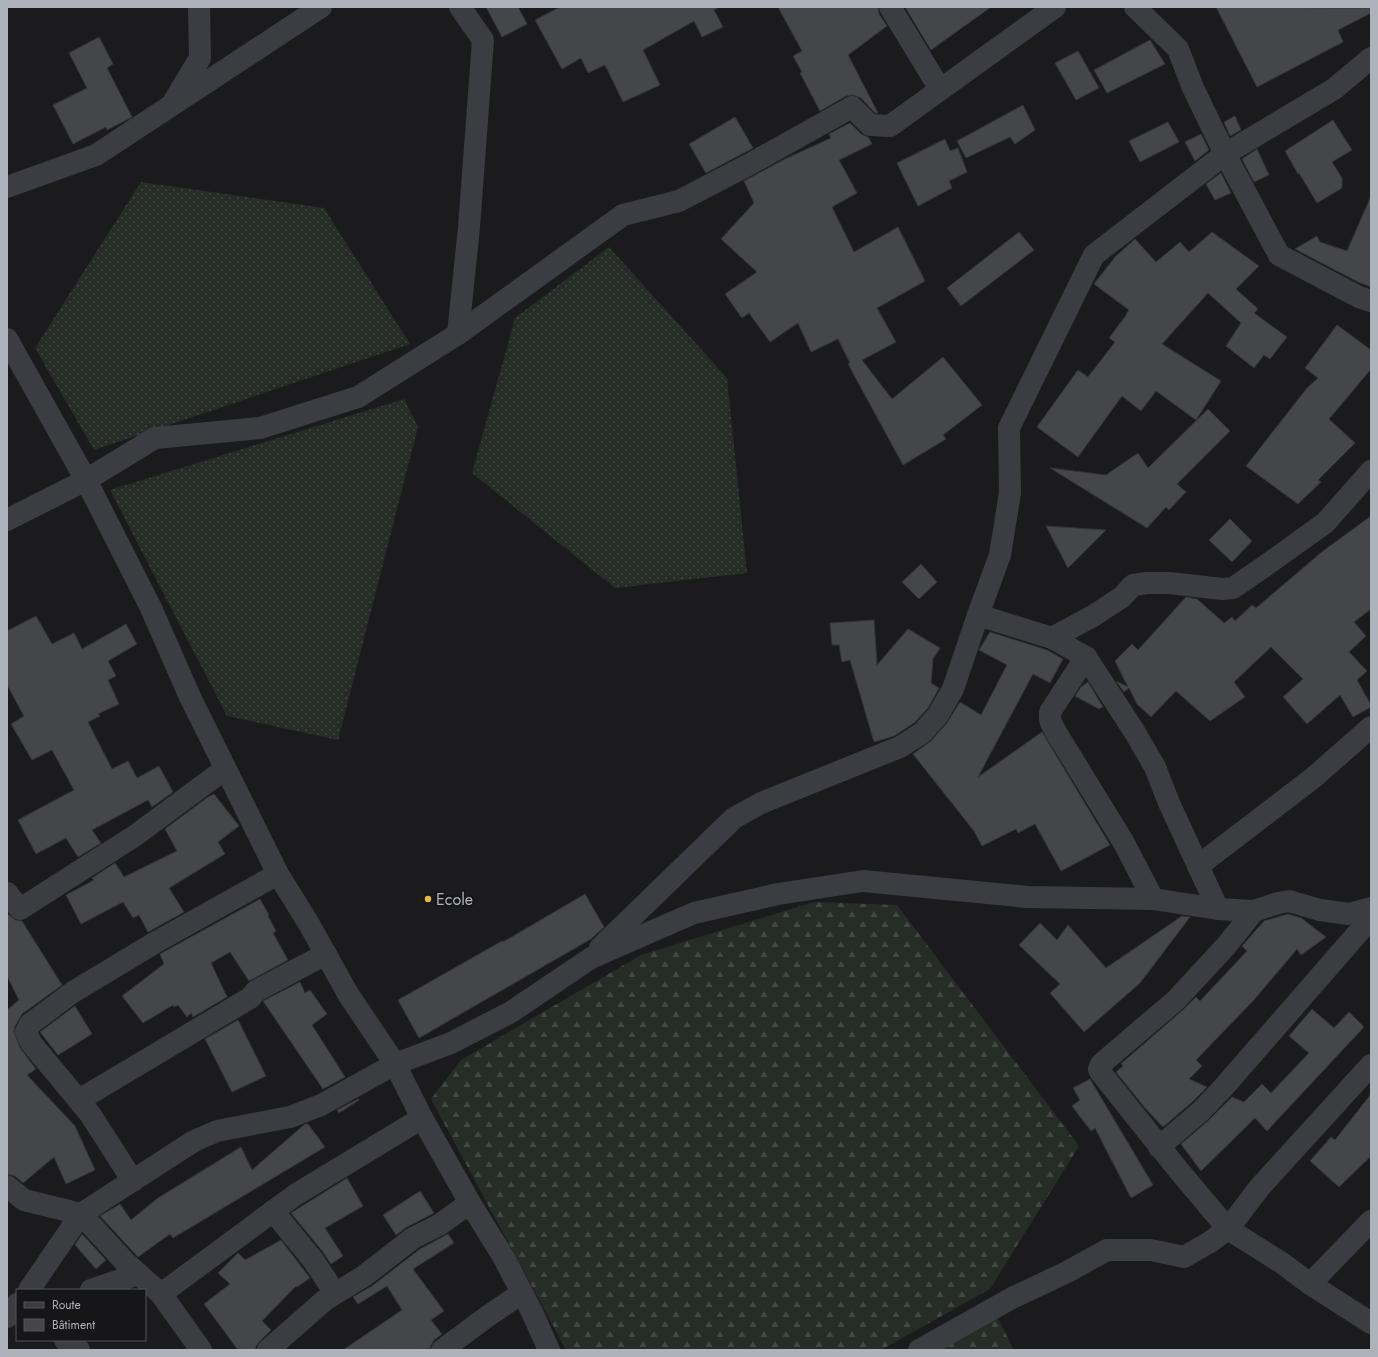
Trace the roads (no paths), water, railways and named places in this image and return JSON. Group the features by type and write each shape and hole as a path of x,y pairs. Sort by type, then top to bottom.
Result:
{"street":[{"path":"171,106 200,58 199,7"},
{"path":"7,187 96,155 321,7"},
{"path":"458,334 469,227 483,40 460,7"},
{"path":"890,7 940,89"},
{"path":"7,520 86,480 155,438 260,428 358,397 458,334 623,215 679,200 750,164 852,107 870,125 890,126 1055,7"},
{"path":"1135,7 1178,50 1193,88 1279,255 1359,297 1371,301"},
{"path":"33,1288 81,1214 194,1141 217,1131 290,1117 320,1104 394,1064 451,1043 511,1012 591,958 734,818 761,803 900,747 922,733 938,715 953,689 1000,556 1010,493 1010,428 1094,255 1226,154 1334,89 1371,58"},
{"path":"9,347 86,480 151,608 190,697 278,874 309,924 348,994 394,1064 422,1118 470,1203 504,1258 550,1350"},
{"path":"1052,638 1093,616 1122,597 1133,585 1147,583 1170,583 1222,590 1233,588 1325,522 1371,471"},
{"path":"978,615 1052,638 1086,657 1134,731 1155,767 1169,802 1218,909"},
{"path":"1086,657 1050,712 1050,720 1124,844 1152,899"},
{"path":"1198,866 1313,778 1371,727"},
{"path":"7,894 20,909 136,835 225,769"},
{"path":"133,1181 90,1114 31,1043 26,1032 30,1024 73,992 156,942 278,874"},
{"path":"591,958 694,913 778,894 863,881 1028,897 1152,899 1218,909 1254,911 1278,903 1290,901 1320,910 1349,914 1371,908"},
{"path":"1254,911 1226,946 1176,1000 1101,1064 1099,1069 1160,1147 1228,1229 1282,1263 1310,1284 1371,1323"},
{"path":"1160,1147 1222,1089 1371,918"},
{"path":"79,1100 250,998 256,991 326,954"},
{"path":"919,1350 1012,1298 1067,1272 1107,1250 1151,1250 1184,1257 1210,1242 1228,1229 1259,1188 1371,1065"},
{"path":"161,1294 295,1195 422,1118"},
{"path":"7,1186 24,1200 81,1214 124,1262 161,1294 201,1350"},
{"path":"268,1350 325,1300 364,1276 413,1238 439,1225 470,1203"},
{"path":"273,1212 313,1260 335,1294"},
{"path":"1310,1284 1371,1221"},
{"path":"94,1289 138,1274"},
{"path":"442,1350 522,1293"},
{"path":"7,1317 16,1305"},
{"path":"7,1320 16,1325"},
{"path":"66,1341 78,1350"}],"place":[{"name":"Ecole","path":"428,899"}]}
